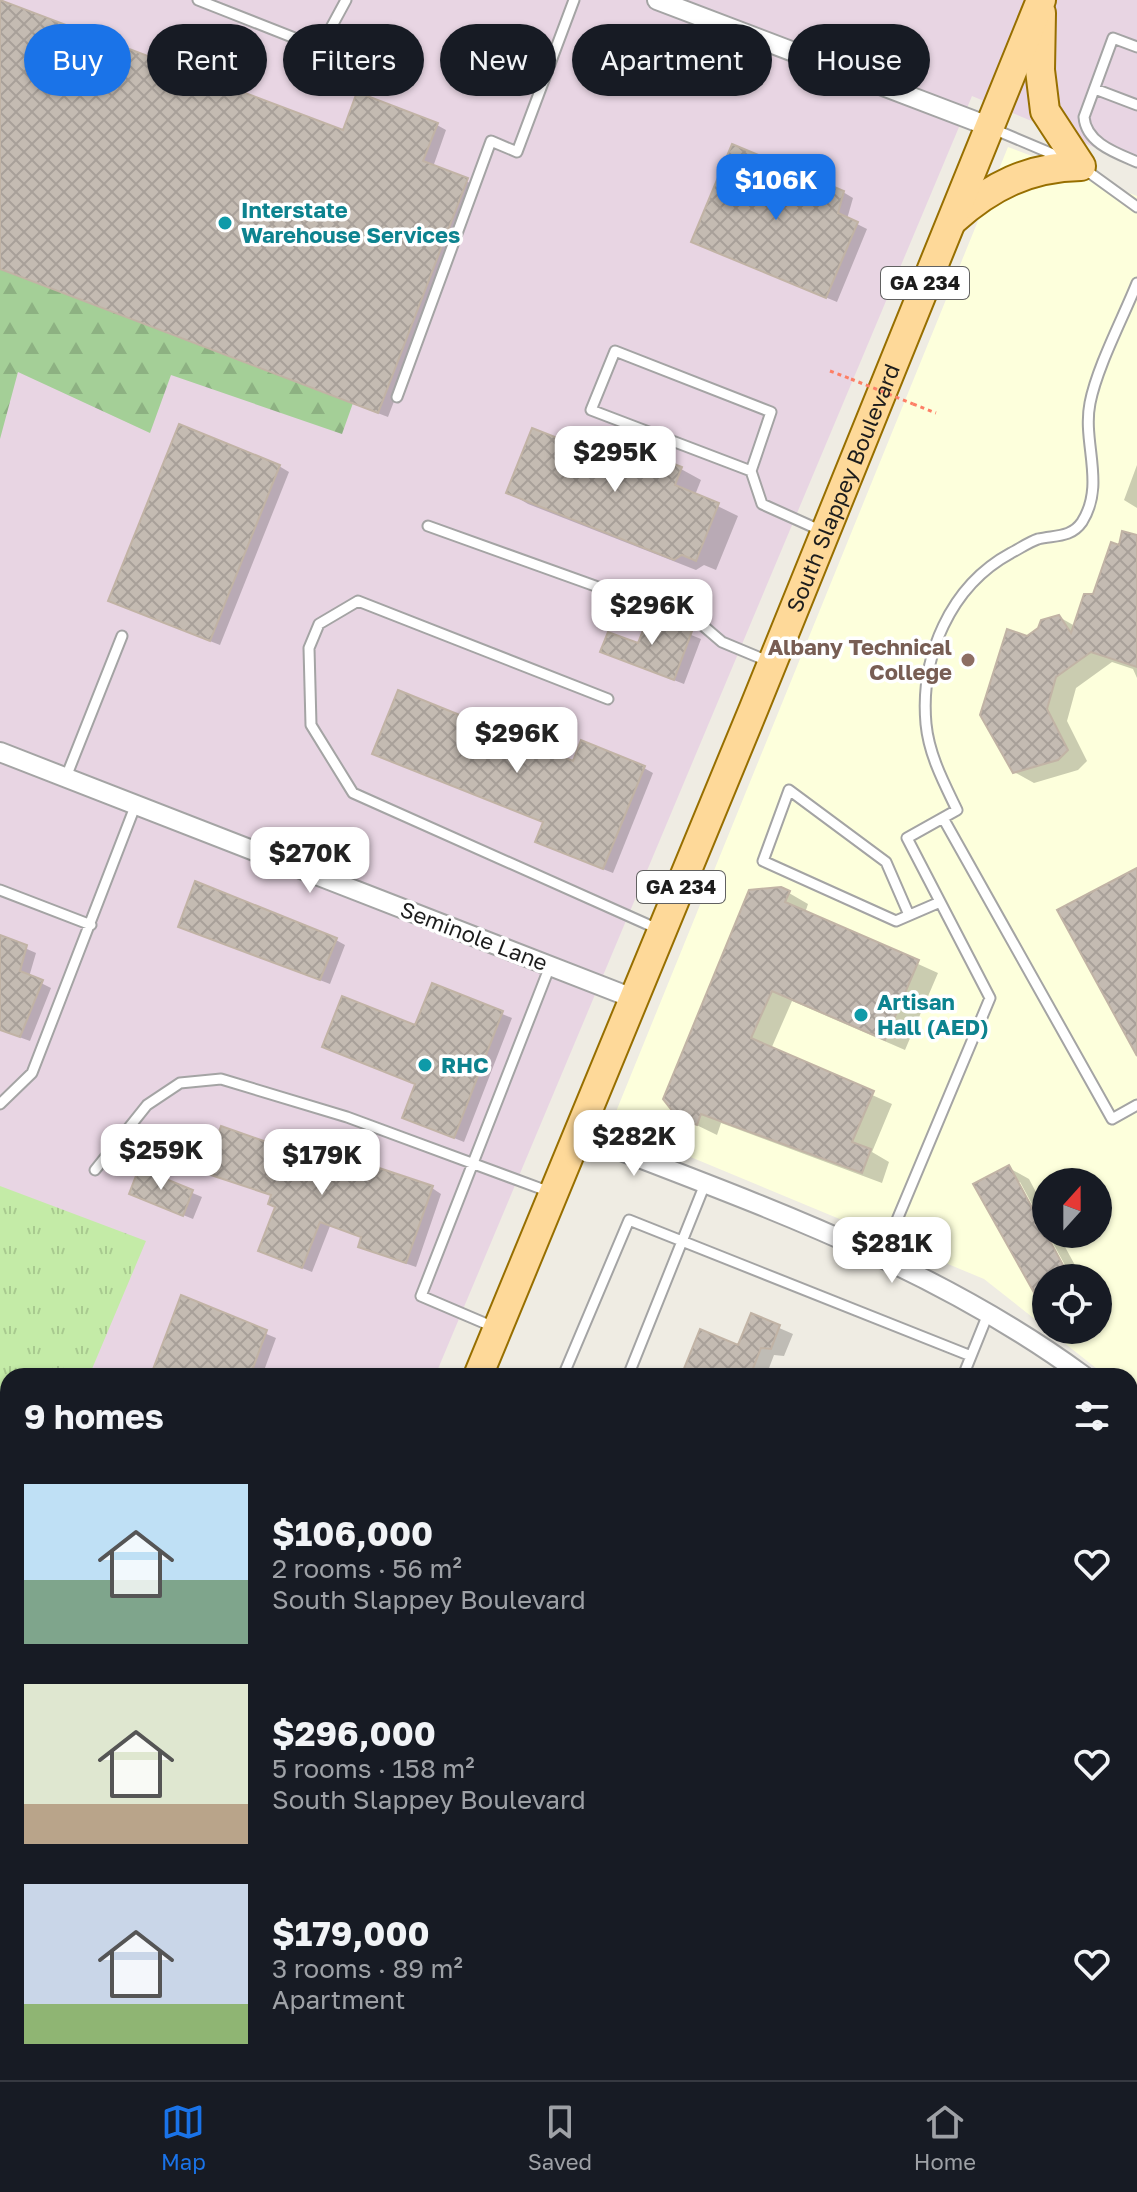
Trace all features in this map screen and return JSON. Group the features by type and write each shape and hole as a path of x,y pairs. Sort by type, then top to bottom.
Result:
{"main road":[{"name":"South Slappey Boulevard","path":"481,1368 773,663 1041,0"},
{"path":"949,223 974,201 1011,179 1041,170 1081,166 1045,111 1040,70 1041,0"}],"street":[{"path":"657,0 988,126"},
{"name":"Seminole Lane","path":"0,752 635,999"},
{"path":"577,1134 881,1258 989,1311 1072,1368"}],"lane":[{"path":"198,0 320,48 346,0"},
{"path":"397,397 491,141 517,152 574,0"},
{"path":"1137,47 1113,38 1084,117 1089,134 1111,151 1137,162"},
{"path":"1095,89 1137,105"},
{"path":"988,126 1081,166 1137,207"},
{"path":"881,1258 990,998 907,838 957,810 935,761 926,725 927,692 938,634 957,601 983,573 1037,540 1068,535 1081,523 1094,490 1088,422 1090,401 1137,283"},
{"path":"751,471 591,410 615,351 771,412 751,471 762,504 825,532"},
{"path":"428,526 701,624 722,642 773,663"},
{"path":"608,699 358,601 319,624 309,648 311,725 353,793 663,931"},
{"path":"66,777 122,636"},
{"path":"909,915 886,862 789,790 763,861 896,921 940,902"},
{"path":"0,1104 32,1073 136,804"},
{"path":"943,818 1112,1119 1137,1105"},
{"path":"0,890 91,925"},
{"path":"497,1329 421,1296 550,966"},
{"path":"95,1170 147,1105 180,1083 221,1079 347,1117 553,1194"},
{"path":"631,1368 705,1184"},
{"path":"566,1368 629,1220 971,1356"},
{"path":"966,1368 989,1311"}],"path":[{"path":"830,371 936,413"}],"shaded area":[{"path":"0,0 1137,0 1137,165 972,96 438,1368 0,1368"},
{"name":"Albany Technical College","path":"1008,147 1137,196 1137,1368 1096,1368 1066,1344 1112,1344 1112,1264 1032,1264 1032,1317 984,1279 611,1124"}],"green space":[{"path":"0,269 353,403 342,434 171,375 150,433 18,372 0,439"},
{"path":"0,1186 146,1241 92,1368 0,1368"}],"building":[{"name":"Interstate Warehouse Services","path":"0,0 63,24 24,24 24,96 131,96 131,50 147,56 147,96 253,96 343,130 356,96 367,96 438,123 423,161 468,178 378,413 0,269"},
{"path":"732,144 844,191 838,213 858,222 826,298 691,242"},
{"path":"179,424 280,465 210,641 108,601"},
{"path":"532,428 603,456 605,451 622,457 627,445 682,467 675,485 719,503 696,561 682,555 674,560 506,493"},
{"path":"1122,531 1137,535 1137,667 1091,652 1056,677 1047,709 1068,750 1058,760 1013,773 980,715 1007,629 1027,636 1038,628 1041,620 1059,615 1071,633 1084,594 1093,594 1111,542 1119,545"},
{"path":"649,615 692,631 674,680 600,652 608,632 638,643"},
{"path":"398,690 573,761 581,740 645,766 603,869 535,842 543,822 372,754"},
{"path":"1137,868 1137,1056 1057,910"},
{"path":"195,881 337,938 320,980 178,927"},
{"name":"Artisan Hall (AED)","path":"781,887 790,891 785,902 919,960 885,1040 772,991 751,1038 874,1091 852,1142 871,1149 862,1173 701,1114 697,1125 677,1117 663,1099 749,890"},
{"path":"0,935 27,945 20,971 43,980 20,1037 0,1030"},
{"name":"RHC","path":"432,983 503,1011 454,1138 402,1118 415,1084 322,1047 342,996 415,1025"},
{"path":"221,1126 281,1147 288,1141 360,1170 367,1164 433,1186 406,1263 358,1247 361,1237 320,1222 302,1268 258,1251 275,1207 268,1204 271,1195 205,1173"},
{"path":"1009,1165 1032,1208 1032,1248 1054,1248 1062,1264 1032,1264 1032,1289 973,1184"},
{"path":"139,1168 193,1190 183,1216 129,1194"},
{"path":"181,1295 267,1330 253,1368 154,1368"},
{"path":"751,1313 780,1325 771,1349 761,1348 753,1368 684,1368 700,1329 738,1345"}],"place":[{"name":"Interstate Warehouse Services","path":"225,223"},
{"name":"Albany Technical College","path":"968,660"},
{"name":"Artisan Hall (AED)","path":"861,1015"},
{"name":"RHC","path":"425,1065"}]}
